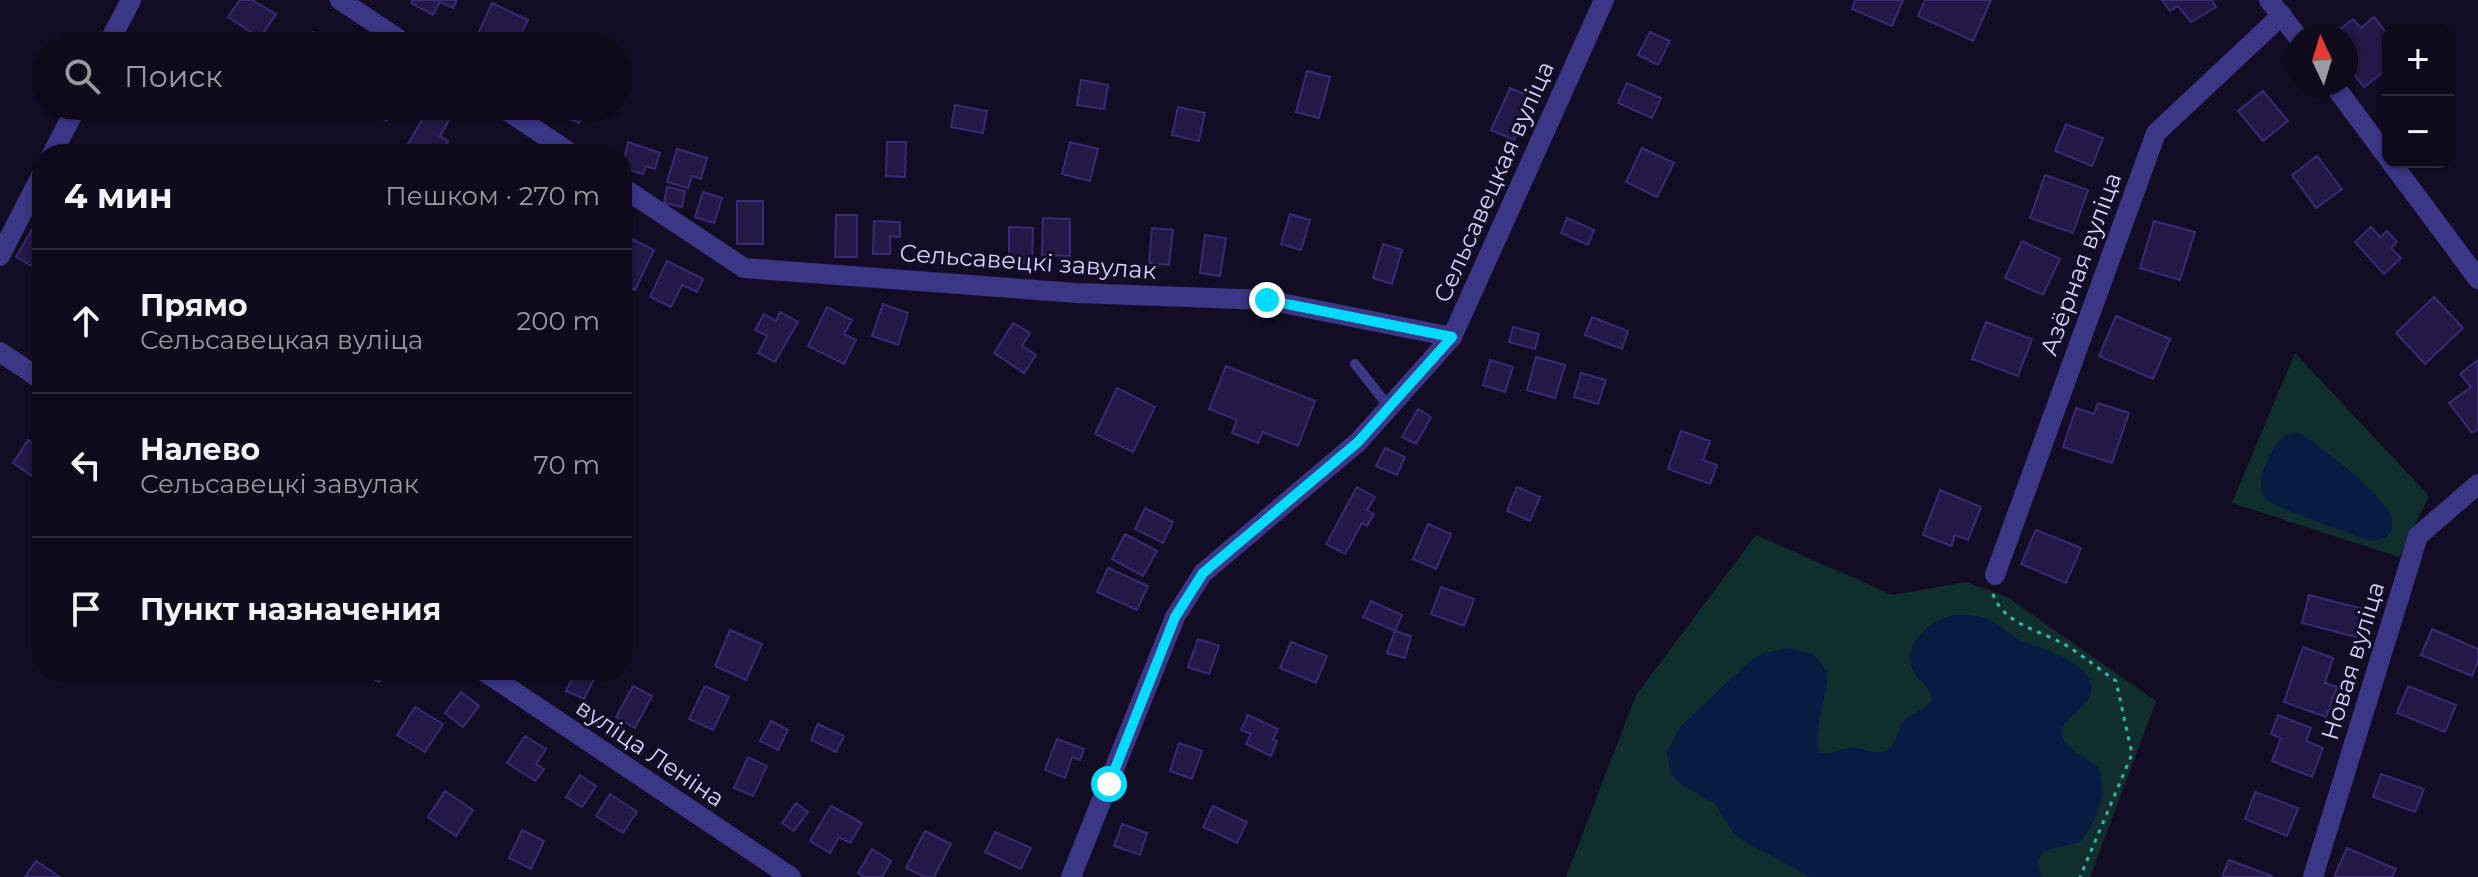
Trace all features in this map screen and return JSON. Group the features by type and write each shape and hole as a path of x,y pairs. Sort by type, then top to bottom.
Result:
{"street":[{"path":"114,32 131,0"},
{"path":"340,0 388,32"},
{"name":"Сельсавецкая вуліца","path":"1071,877 1175,617 1203,573 1358,442 1452,337 1604,0"},
{"path":"2276,8 2288,24"},
{"name":"Азёрная вуліца","path":"1995,575 2156,133 2276,8"},
{"path":"2342,96 2382,149"},
{"path":"57,144 70,120"},
{"path":"521,120 557,144"},
{"path":"2396,168 2478,279"},
{"path":"0,256 32,194"},
{"name":"Сельсавецкі завулак","path":"632,194 744,268 1077,293 1267,300 1452,337"},
{"path":"0,352 32,373"},
{"name":"Новая вуліца","path":"2313,877 2418,536 2478,484"},
{"name":"вуліца Леніна","path":"497,680 791,877"}],"lane":[{"path":"1355,364 1389,407"}],"path":[{"path":"1995,575 1993,593 2004,613 2065,645 2116,681 2132,754 2080,877"}],"green space":[{"path":"2295,353 2429,496 2399,557 2232,503"},
{"path":"1756,535 1893,595 1966,582 2007,597 2156,701 2090,877 1566,877 1636,695"}],"water":[{"path":"2299,433 2377,497 2391,516 2391,530 2387,536 2366,540 2265,499 2261,483 2265,465 2286,434"},
{"path":"1954,615 1989,620 2016,638 2072,662 2088,678 2090,696 2062,729 2069,747 2099,768 2102,787 2099,807 2080,842 2042,854 2039,867 2042,877 1810,877 1742,840 1732,831 1715,804 1679,783 1671,774 1667,753 1679,728 1750,661 1764,653 1789,648 1813,654 1827,671 1817,735 1819,752 1827,754 1855,748 1877,752 1887,750 1903,722 1932,698 1910,662 1914,643 1927,628"}],"building":[{"path":"240,0 252,0 276,14 264,32 251,32 228,17"},
{"path":"412,0 457,0 453,8 440,2 433,15 411,3"},
{"path":"1855,0 1903,0 1892,26 1852,9"},
{"path":"1925,0 1991,0 1973,41 1918,16"},
{"path":"2162,0 2212,0 2216,7 2191,22 2178,6 2170,11"},
{"path":"492,3 528,20 522,32 479,32"},
{"path":"2374,17 2382,27 2382,73 2364,87 2358,79 2358,25 2361,28"},
{"path":"1650,32 1670,41 1658,65 1638,55"},
{"path":"1307,71 1330,77 1319,118 1296,112"},
{"path":"1081,80 1108,85 1104,109 1077,105"},
{"path":"1627,83 1661,98 1652,118 1618,103"},
{"path":"1510,88 1533,98 1514,140 1491,130"},
{"path":"2263,91 2288,121 2263,141 2238,111"},
{"path":"955,105 987,111 983,133 951,127"},
{"path":"1178,107 1205,113 1199,141 1172,135"},
{"path":"422,120 449,120 440,136 448,141 446,144 408,144"},
{"path":"2066,124 2103,138 2092,166 2055,151"},
{"path":"628,142 660,153 655,169 646,166 643,174 632,171 632,144"},
{"path":"887,142 906,142 905,177 886,176"},
{"path":"1070,142 1098,149 1090,181 1062,174"},
{"path":"1642,148 1674,163 1657,197 1626,182"},
{"path":"677,149 707,158 701,179 692,176 688,188 667,182"},
{"path":"2317,156 2342,189 2316,208 2292,175"},
{"path":"2045,175 2088,190 2073,233 2030,218"},
{"path":"667,187 685,191 682,207 664,203"},
{"path":"703,192 722,198 714,223 695,217"},
{"path":"737,201 763,201 763,244 737,244"},
{"path":"1290,214 1310,220 1301,250 1281,244"},
{"path":"836,215 857,215 857,257 835,257"},
{"path":"1043,218 1070,219 1070,256 1042,255"},
{"path":"1567,218 1594,230 1588,245 1561,233"},
{"path":"874,221 900,222 900,237 890,236 890,254 873,254"},
{"path":"2154,221 2195,232 2180,280 2140,268"},
{"path":"1009,227 1033,228 1032,263 1009,262"},
{"path":"2371,227 2380,237 2387,231 2397,242 2391,248 2401,258 2384,274 2355,242"},
{"path":"1152,228 1173,230 1169,265 1149,263"},
{"path":"32,230 32,266 16,257"},
{"path":"1205,235 1226,238 1220,276 1200,273"},
{"path":"632,239 654,250 635,290 632,289"},
{"path":"2022,241 2060,259 2043,295 2005,278"},
{"path":"1383,244 1402,250 1392,284 1373,278"},
{"path":"667,261 703,279 697,292 682,285 671,307 650,297"},
{"path":"2434,297 2463,328 2425,364 2396,333"},
{"path":"883,304 908,313 898,345 872,336"},
{"path":"827,307 852,320 844,334 856,340 844,364 808,346"},
{"path":"780,312 798,322 775,362 758,353 767,336 755,330 764,314 776,321"},
{"path":"2116,316 2170,339 2153,379 2099,356"},
{"path":"1592,317 1628,331 1622,349 1585,335"},
{"path":"1986,322 2032,339 2018,376 1972,359"},
{"path":"1013,323 1030,333 1022,346 1036,355 1024,373 994,353"},
{"path":"1513,327 1539,334 1535,349 1509,342"},
{"path":"1536,357 1565,365 1555,398 1527,390"},
{"path":"1490,360 1513,367 1505,392 1483,385"},
{"path":"2478,360 2478,429 2472,433 2449,403 2471,387 2460,374"},
{"path":"1226,366 1315,401 1298,446 1263,432 1258,443 1232,433 1237,420 1209,409"},
{"path":"1581,373 1606,380 1598,404 1574,397"},
{"path":"1117,388 1155,407 1133,452 1095,434"},
{"path":"2098,403 2129,413 2112,463 2063,447 2076,408 2094,414"},
{"path":"1418,409 1431,417 1416,444 1402,437"},
{"path":"1681,431 1710,441 1703,460 1717,465 1710,484 1668,469"},
{"path":"28,440 32,443 32,476 13,463"},
{"path":"1385,448 1405,457 1397,475 1376,466"},
{"path":"1357,487 1375,497 1367,510 1374,514 1367,526 1362,523 1345,554 1326,544"},
{"path":"1517,487 1540,497 1530,521 1507,511"},
{"path":"1940,490 1981,507 1968,540 1955,535 1951,546 1923,535"},
{"path":"1145,508 1173,522 1163,543 1135,529"},
{"path":"1428,524 1451,534 1436,569 1413,559"},
{"path":"2036,530 2081,548 2066,583 2021,564"},
{"path":"1125,534 1157,551 1143,576 1112,559"},
{"path":"1108,568 1148,586 1137,610 1097,592"},
{"path":"1441,587 1474,599 1464,626 1431,614"},
{"path":"2309,595 2363,609 2356,637 2302,623"},
{"path":"1371,601 1402,615 1395,631 1363,617"},
{"path":"2432,629 2478,649 2478,661 2472,676 2421,655"},
{"path":"730,630 762,644 746,680 715,666"},
{"path":"1395,631 1411,636 1405,658 1387,653"},
{"path":"1198,639 1219,646 1209,674 1188,667"},
{"path":"1291,642 1327,656 1316,683 1280,668"},
{"path":"2303,647 2333,658 2325,683 2337,687 2326,717 2284,702"},
{"path":"571,680 594,680 584,699 566,691"},
{"path":"633,686 652,696 635,728 616,717"},
{"path":"705,686 729,697 713,730 689,719"},
{"path":"2408,686 2456,705 2445,732 2397,713"},
{"path":"461,692 479,706 463,727 445,713"},
{"path":"415,707 443,724 425,752 397,735"},
{"path":"1248,715 1278,729 1271,756 1246,744 1251,734 1241,730"},
{"path":"2278,715 2311,728 2306,741 2323,748 2312,777 2272,761 2281,738 2271,734"},
{"path":"771,721 788,730 778,750 760,741"},
{"path":"818,724 844,736 836,752 811,740"},
{"path":"525,736 546,749 536,764 544,769 535,781 507,763"},
{"path":"1057,739 1084,749 1080,760 1072,757 1065,778 1045,770"},
{"path":"1179,743 1202,751 1192,779 1170,771"},
{"path":"748,757 767,766 753,796 734,788"},
{"path":"2381,774 2424,789 2415,812 2373,797"},
{"path":"580,775 596,786 582,807 566,797"},
{"path":"445,791 473,810 456,836 428,817"},
{"path":"2255,792 2298,808 2287,836 2245,819"},
{"path":"610,794 637,812 623,833 596,816"},
{"path":"796,803 808,812 794,831 782,823"},
{"path":"831,806 862,823 850,843 839,837 830,853 810,841"},
{"path":"1213,806 1247,822 1237,843 1203,827"},
{"path":"1122,824 1147,833 1140,855 1114,846"},
{"path":"522,830 544,841 531,869 509,858"},
{"path":"925,831 951,844 934,877 925,877 906,868"},
{"path":"995,832 1031,848 1021,869 985,852"},
{"path":"2347,848 2396,869 2392,877 2334,877"},
{"path":"872,849 891,861 882,877 865,877 858,873"},
{"path":"2229,860 2272,876 2272,877 2222,877"},
{"path":"36,861 60,877 25,877"}],"route":[{"path":"1109,784 1175,617 1203,573 1358,442 1452,337 1267,300"}]}
